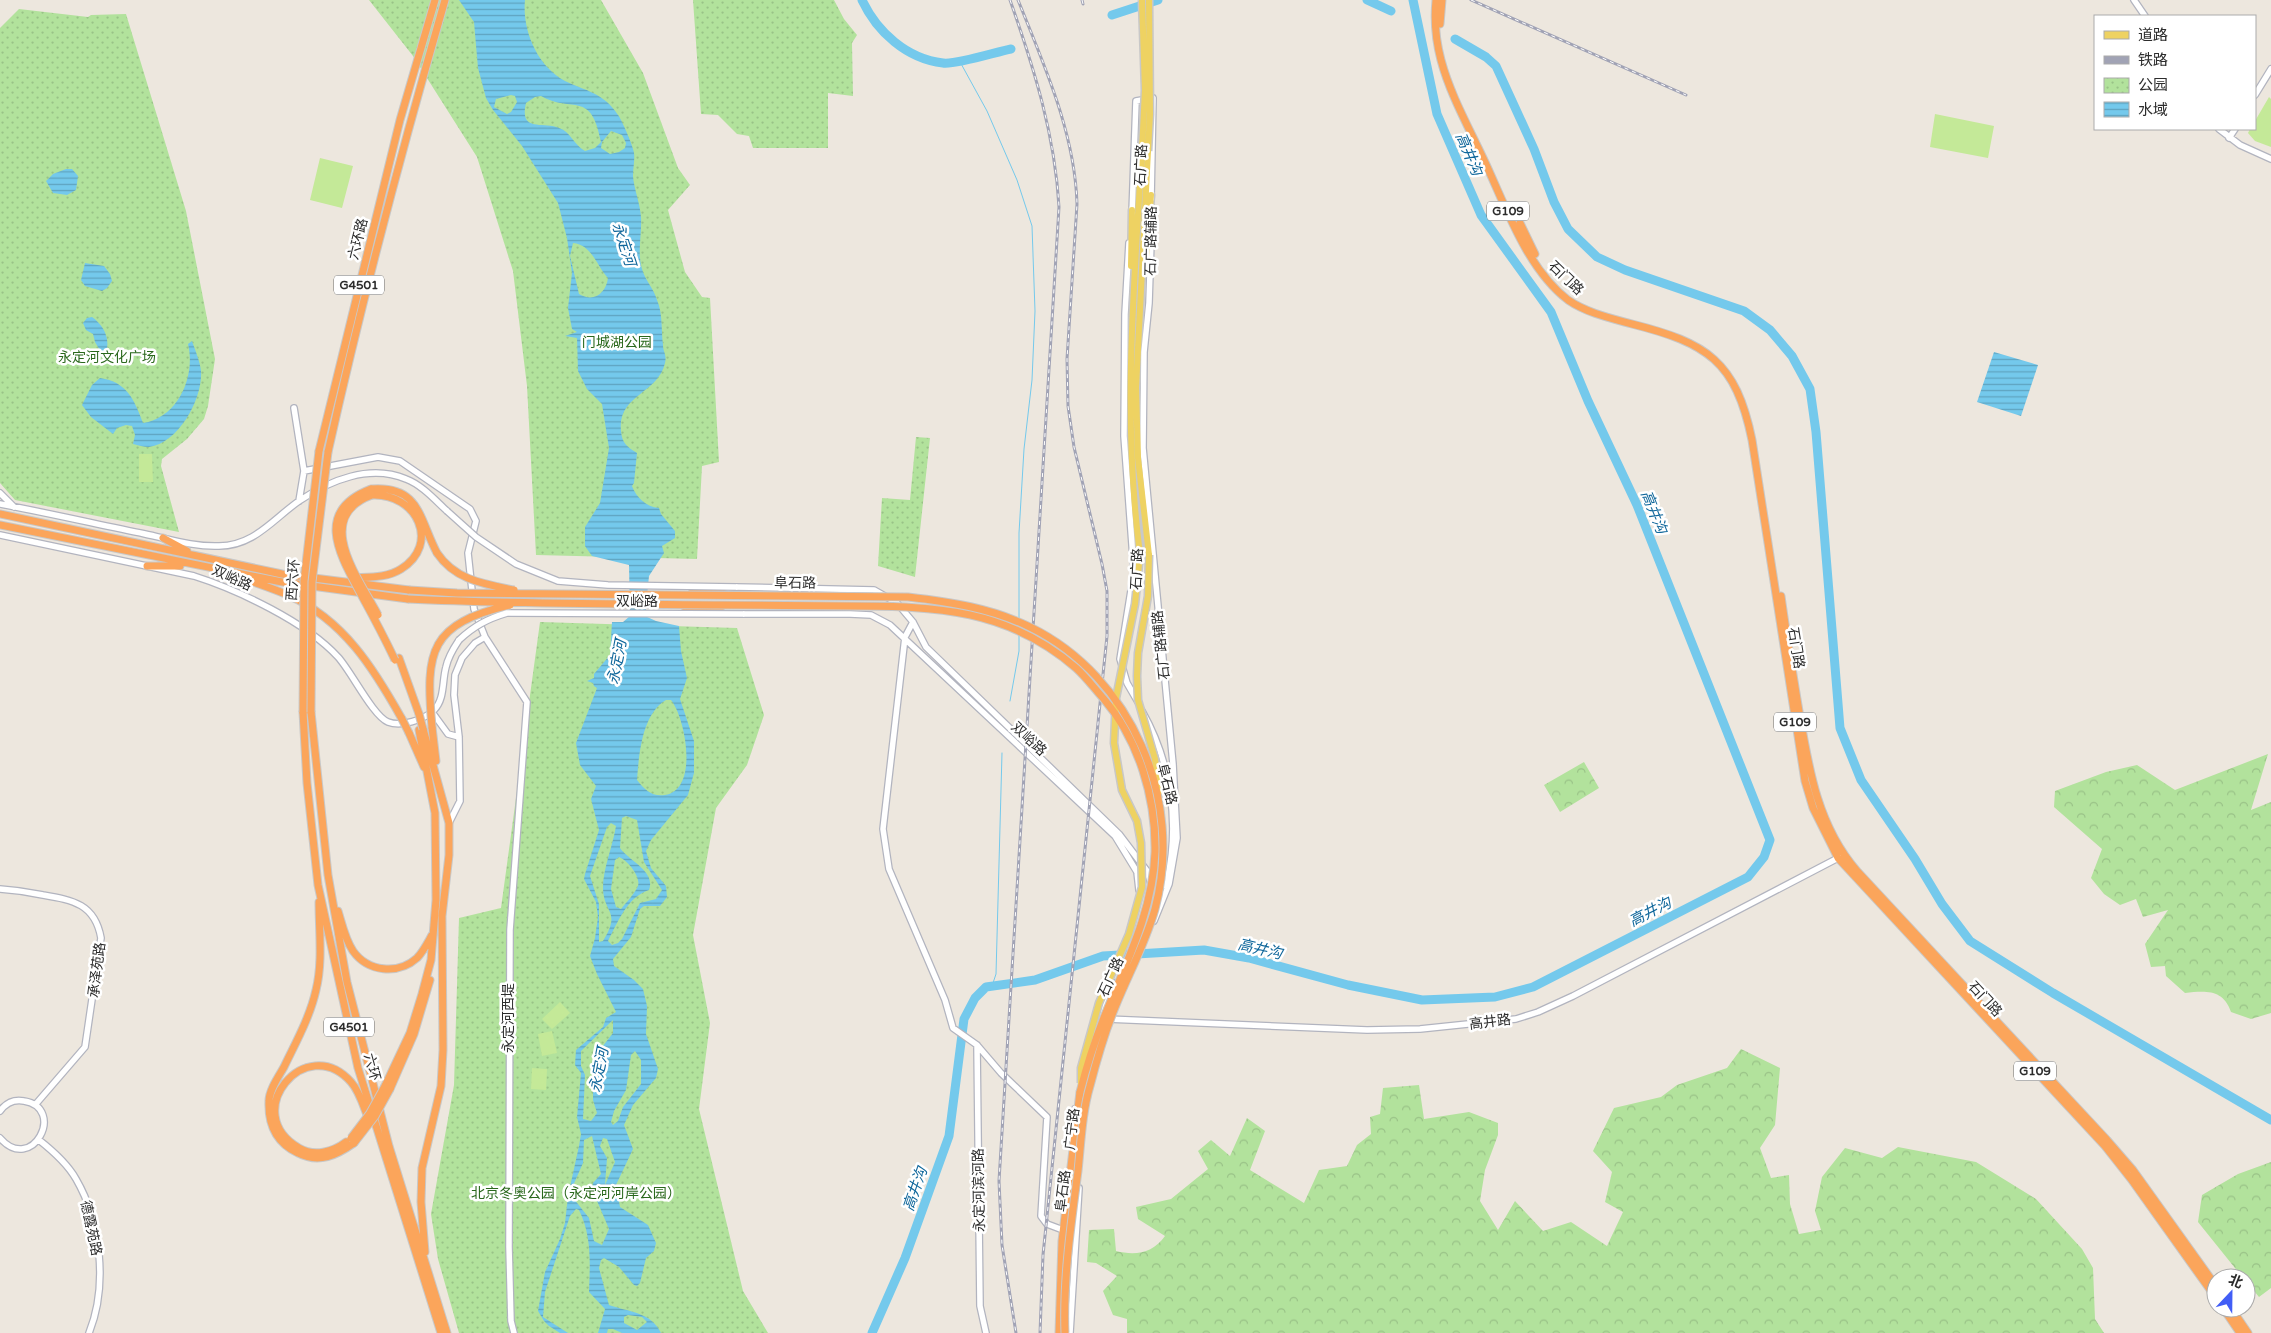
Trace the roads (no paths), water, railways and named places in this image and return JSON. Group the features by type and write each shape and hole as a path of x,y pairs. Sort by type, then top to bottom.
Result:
{"highway":[{"name":"六环路","path":"319,450 400,120 435,0"},
{"name":"西六环","path":"307,712 312,582 328,452 359,316 407,130 445,0"},
{"name":"石门路","path":"1436,0 1438,44 1447,79 1523,241 1541,272 1566,298 1586,310 1678,338 1699,347 1726,371 1742,399 1754,449 1805,781 1813,808 1841,856 2104,1146 2131,1179 2206,1284"},
{"name":"石门路","path":"1442,0 1439,20 1449,71 1513,210 1544,268 1569,295 1584,304 1607,313 1680,334 1702,344 1727,366 1743,389 1757,444 1807,757 1822,812 1841,856 2114,1148 2133,1170 2206,1272"},
{"name":"西六环","path":"307,712 304,581 319,450"},
{"path":"318,885 319,978 314,1000 303,1029 269,1099 270,1120 276,1136 287,1148 302,1155 326,1158 338,1154 352,1141 387,1088 414,1034 427,996 442,916 449,855 449,822 417,715 397,659 336,542 338,518 349,500 371,492 392,490 412,500 424,518 437,553 447,566 460,575 472,580 527,593"},
{"path":"324,579 375,577 388,574 401,569 411,560 418,549 421,536 420,525 415,514 407,504 396,498 371,492"},
{"name":"双峪路","path":"0,514 282,574 410,590 457,593 683,595"},
{"name":"双峪路","path":"0,526 228,573 408,599 669,605"},
{"path":"163,538 194,555"},
{"path":"147,566 192,565"},
{"path":"228,573 289,596 339,630 355,644 402,719 430,780"},
{"path":"683,595 736,587"},
{"name":"阜石路","path":"683,595 908,597 956,602 990,610 1030,626 1053,639 1082,661 1105,686 1128,716 1146,752 1161,805 1163,861 1155,909 1146,936 1115,1007 1089,1089 1069,1241 1065,1333"},
{"path":"438,781 428,678 435,650 443,637 457,624 475,614 521,602"},
{"path":"669,605 742,614"},
{"name":"阜石路","path":"669,605 907,606 954,610 988,619 1026,634 1053,650 1079,670 1112,708 1129,737 1142,770 1154,817 1155,854 1147,908 1137,938 1089,1056 1080,1092 1062,1241 1058,1333"},
{"name":"六环","path":"307,712 328,875 347,982 390,1146 447,1333"},
{"name":"六环","path":"307,712 307,783 318,885 358,1068 440,1333"},
{"path":"387,1088 410,1033 431,960 436,900 435,813 421,729"},
{"path":"328,875 346,937 353,951 364,963 382,969 407,966 419,957 433,932"},
{"path":"426,1267 421,1202 422,1168 441,1086 443,1050 442,916"},
{"path":"352,1141 333,1150 316,1153 301,1150 284,1138 276,1115 276,1100 280,1088 291,1075 305,1068 324,1067 341,1073 352,1083 394,1180"},
{"path":"2230,1318 2240,1333"},
{"path":"2238,1318 2248,1333"}],"main road":[{"name":"石广路","path":"1142,0 1145,151 1136,388 1137,433 1148,555 1148,596 1138,653 1137,676 1138,700 1155,759 1161,805"},
{"name":"石广路","path":"1080,1092 1081,1068 1099,1003 1129,934 1142,887 1141,843 1137,821 1122,790 1114,743 1116,698 1134,604 1140,554 1131,480 1129,424 1132,336 1145,151 1150,114 1148,0"},
{"path":"1141,293 1151,194"},
{"path":"1132,210 1130,294 1132,336"}],"street":[{"path":"2134,0 2143,15"},
{"path":"2256,94 2271,69"},
{"name":"石广路辅路","path":"1147,937 1164,898 1174,861 1177,818 1143,448 1144,352 1152,240 1153,98 1136,101 1132,210 1126,281 1124,422 1125,473 1134,572 1120,659 1127,684 1153,729 1162,756 1172,804 1174,846 1165,886 1160,887 1151,884"},
{"path":"2220,130 2229,138 2249,150 2271,159"},
{"path":"2229,138 2234,130"},
{"path":"294,408 304,471 299,501"},
{"path":"304,471 378,457 400,461 470,509 476,521 468,553 469,572 474,609 485,637 475,643 462,658 455,676 454,694 459,737 460,801 449,822"},
{"name":"双峪路","path":"0,504 203,546 221,546 246,541 263,532 299,501 330,484 369,473 388,473 408,479 425,490 476,537 516,564 558,581 608,585 874,590 896,603 913,622 926,647 1119,834 1144,865 1151,884 1153,914 1147,937 1112,1020"},
{"path":"0,493 14,507"},
{"name":"双峪路","path":"0,535 194,576 220,584 287,619 319,639 350,671 376,713 388,722 409,723 432,712 442,697 446,667 451,652 459,640 473,627 489,618 506,614 871,615 890,625 905,637 1114,836 1137,872 1139,886 1137,915 1127,946 1097,1018"},
{"path":"913,622 905,637 883,829 889,869 945,1000 952,1028 977,1045 1001,1074 1047,1117 1041,1216 1046,1224 1063,1230"},
{"name":"永定河西堤","path":"485,637 527,702 510,930 509,1247 511,1321 514,1333"},
{"path":"432,712 448,734 459,737"},
{"path":"1162,756 1172,754"},
{"name":"高井路","path":"1097,1018 1394,1030 1471,1025 1516,1019 1538,1012 1573,996 1841,856"},
{"name":"承泽苑路","path":"0,889 70,900 82,906 93,916 99,926 101,938 85,1047 35,1105"},
{"name":"广宁路","path":"1058,1333 1063,1230 1077,1095 1097,1018"},
{"name":"广宁路","path":"1070,1333 1082,1151 1089,1094 1099,1052 1112,1020"},
{"name":"永定河滨河路","path":"977,1045 980,1306 986,1333"},
{"path":"0,1111 11,1102 19,1100 35,1105 43,1118 42,1133 39,1140 33,1145 18,1149 10,1147 0,1138"},
{"name":"德露苑路","path":"39,1140 55,1153 74,1176 84,1195 93,1225 99,1260 98,1290 89,1333"}],"water":[{"name":"永定河","path":"459,0 525,0 526,23 533,46 539,57 555,74 565,81 601,97 620,117 634,153 633,176 641,217 640,250 643,273 656,296 661,316 665,363 655,382 631,402 625,410 621,419 621,431 626,444 637,453 634,483 632,486 634,490 646,504 659,508 661,514 675,531 675,538 662,546 664,553 649,576 645,616 656,621 679,626 681,651 687,678 680,699 694,741 694,773 688,795 651,840 646,851 651,868 666,886 667,897 660,906 644,906 640,909 631,937 613,959 614,966 643,989 647,1006 646,1034 658,1069 656,1078 633,1105 624,1125 633,1149 616,1185 620,1207 648,1225 656,1243 654,1251 646,1258 640,1283 637,1286 619,1267 604,1258 601,1260 599,1268 609,1305 632,1311 645,1317 657,1326 661,1333 622,1333 608,1329 607,1333 598,1333 605,1309 589,1292 590,1261 588,1240 583,1220 579,1210 576,1209 570,1216 545,1292 543,1317 568,1333 560,1333 549,1326 538,1311 545,1272 565,1223 568,1196 581,1134 577,1117 581,1073 575,1065 576,1050 603,1027 606,1018 616,1012 590,956 598,917 596,902 584,879 599,830 591,799 596,786 580,765 576,743 597,688 593,683 587,681 594,678 594,674 610,655 612,622 623,622 630,616 629,565 592,556 585,546 585,527 600,503 609,448 602,404 587,389 578,371 577,338 565,336 577,332 572,329 568,308 572,273 567,238 558,203 522,146 493,110 486,98 478,68 474,22","holes":["511,95 515,96 517,102 511,112 507,114 494,107 496,99","541,96 552,101 579,106 586,109 592,115 601,142 595,148 585,151 563,130 553,126 529,122 526,119 526,103 535,97","611,131 622,135 626,143 625,148 610,154 601,148 602,142","573,243 585,247 608,278 602,292 594,297 584,297 579,294 570,256","666,700 671,700 681,722 685,737 686,768 682,781 676,790 665,795 656,795 649,792 637,780 641,747 647,725 658,706","626,816 637,820 644,862 662,890 656,899 640,903 622,939 612,945 608,941 624,911 635,898 649,890 650,883 649,877 645,872 620,848 622,818","611,823 616,826 603,887 611,923 603,941 599,942 599,904 590,876 607,827","619,857 626,861 633,869 638,886 621,909 616,907 611,889 615,860","613,1020 613,1033 599,1051 593,1074 593,1100 597,1113 591,1121 583,1119 585,1075 581,1066 581,1051","635,1051 641,1060 641,1084 623,1107 618,1121 613,1125 611,1122 614,1111 626,1090 631,1055","592,1136 601,1174 593,1183 592,1189 609,1229 602,1245 594,1241 589,1218 574,1199 572,1188 583,1163 584,1140","603,1138 607,1139 615,1162 605,1185 607,1158 600,1146","628,1315 642,1317 647,1322 637,1330 624,1323 624,1317"]},
{"path":"66,169 72,169 78,176 76,190 67,195 53,193 46,181 53,174"},
{"path":"85,263 104,266 110,274 112,281 107,288 102,291 85,286 81,280"},
{"path":"92,317 106,335 107,346 104,357 95,342 93,334 86,330 83,323 87,318"},
{"path":"192,341 199,359 201,371 198,394 187,418 170,437 160,444 149,447 133,444 135,435 132,426 126,425 117,428 113,434 91,417 82,405 92,385 100,378 117,383 128,393 133,399 143,423 166,413 182,394 187,382 190,356 188,344"},
{"path":"1994,352 2038,365 2021,416 1977,402"}],"waterway":[{"path":"862,0 868,12 885,33 906,50 917,56 949,63 1011,49"},
{"path":"1112,15 1158,0"},
{"path":"1367,0 1391,11"},
{"name":"高井沟","path":"872,1333 905,1258 949,1136 964,1019 975,998 986,987 1035,980 1103,956 1204,950 1249,958 1348,985 1422,1000 1495,997 1533,987 1748,877 1764,857 1770,840 1637,505 1588,401 1551,312 1481,215 1437,114 1413,0"},
{"path":"1455,39 1486,57 1496,66 1534,149 1554,202 1568,229 1597,257 1625,270 1744,311 1770,330 1792,356 1810,389 1816,432 1840,728 1861,780 1915,859 1942,904 1970,941 2053,993 2271,1120"},
{"path":"959,60 987,111 1017,180 1032,226 1035,311 1032,380 1024,449 1019,533 1019,618"},
{"path":"1010,701 1019,651 1019,634"},
{"path":"992,986 996,974 1002,753"}],"railway":[{"path":"1010,0 1042,102 1053,154 1059,207 999,1181 1002,1245 1016,1333"},
{"path":"1018,0 1048,74 1071,151 1077,204 1067,359 1068,406 1074,447 1107,591 1107,636 1043,1255 1040,1333"},
{"path":"1082,0 1083,4"},
{"path":"1471,0 1686,95"}],"park label":[{"name":"门城湖公园","path":"617,342"},
{"name":"永定河文化广场","path":"107,357"},
{"name":"北京冬奥公园（永定河河岸公园）","path":"576,1193"}]}
